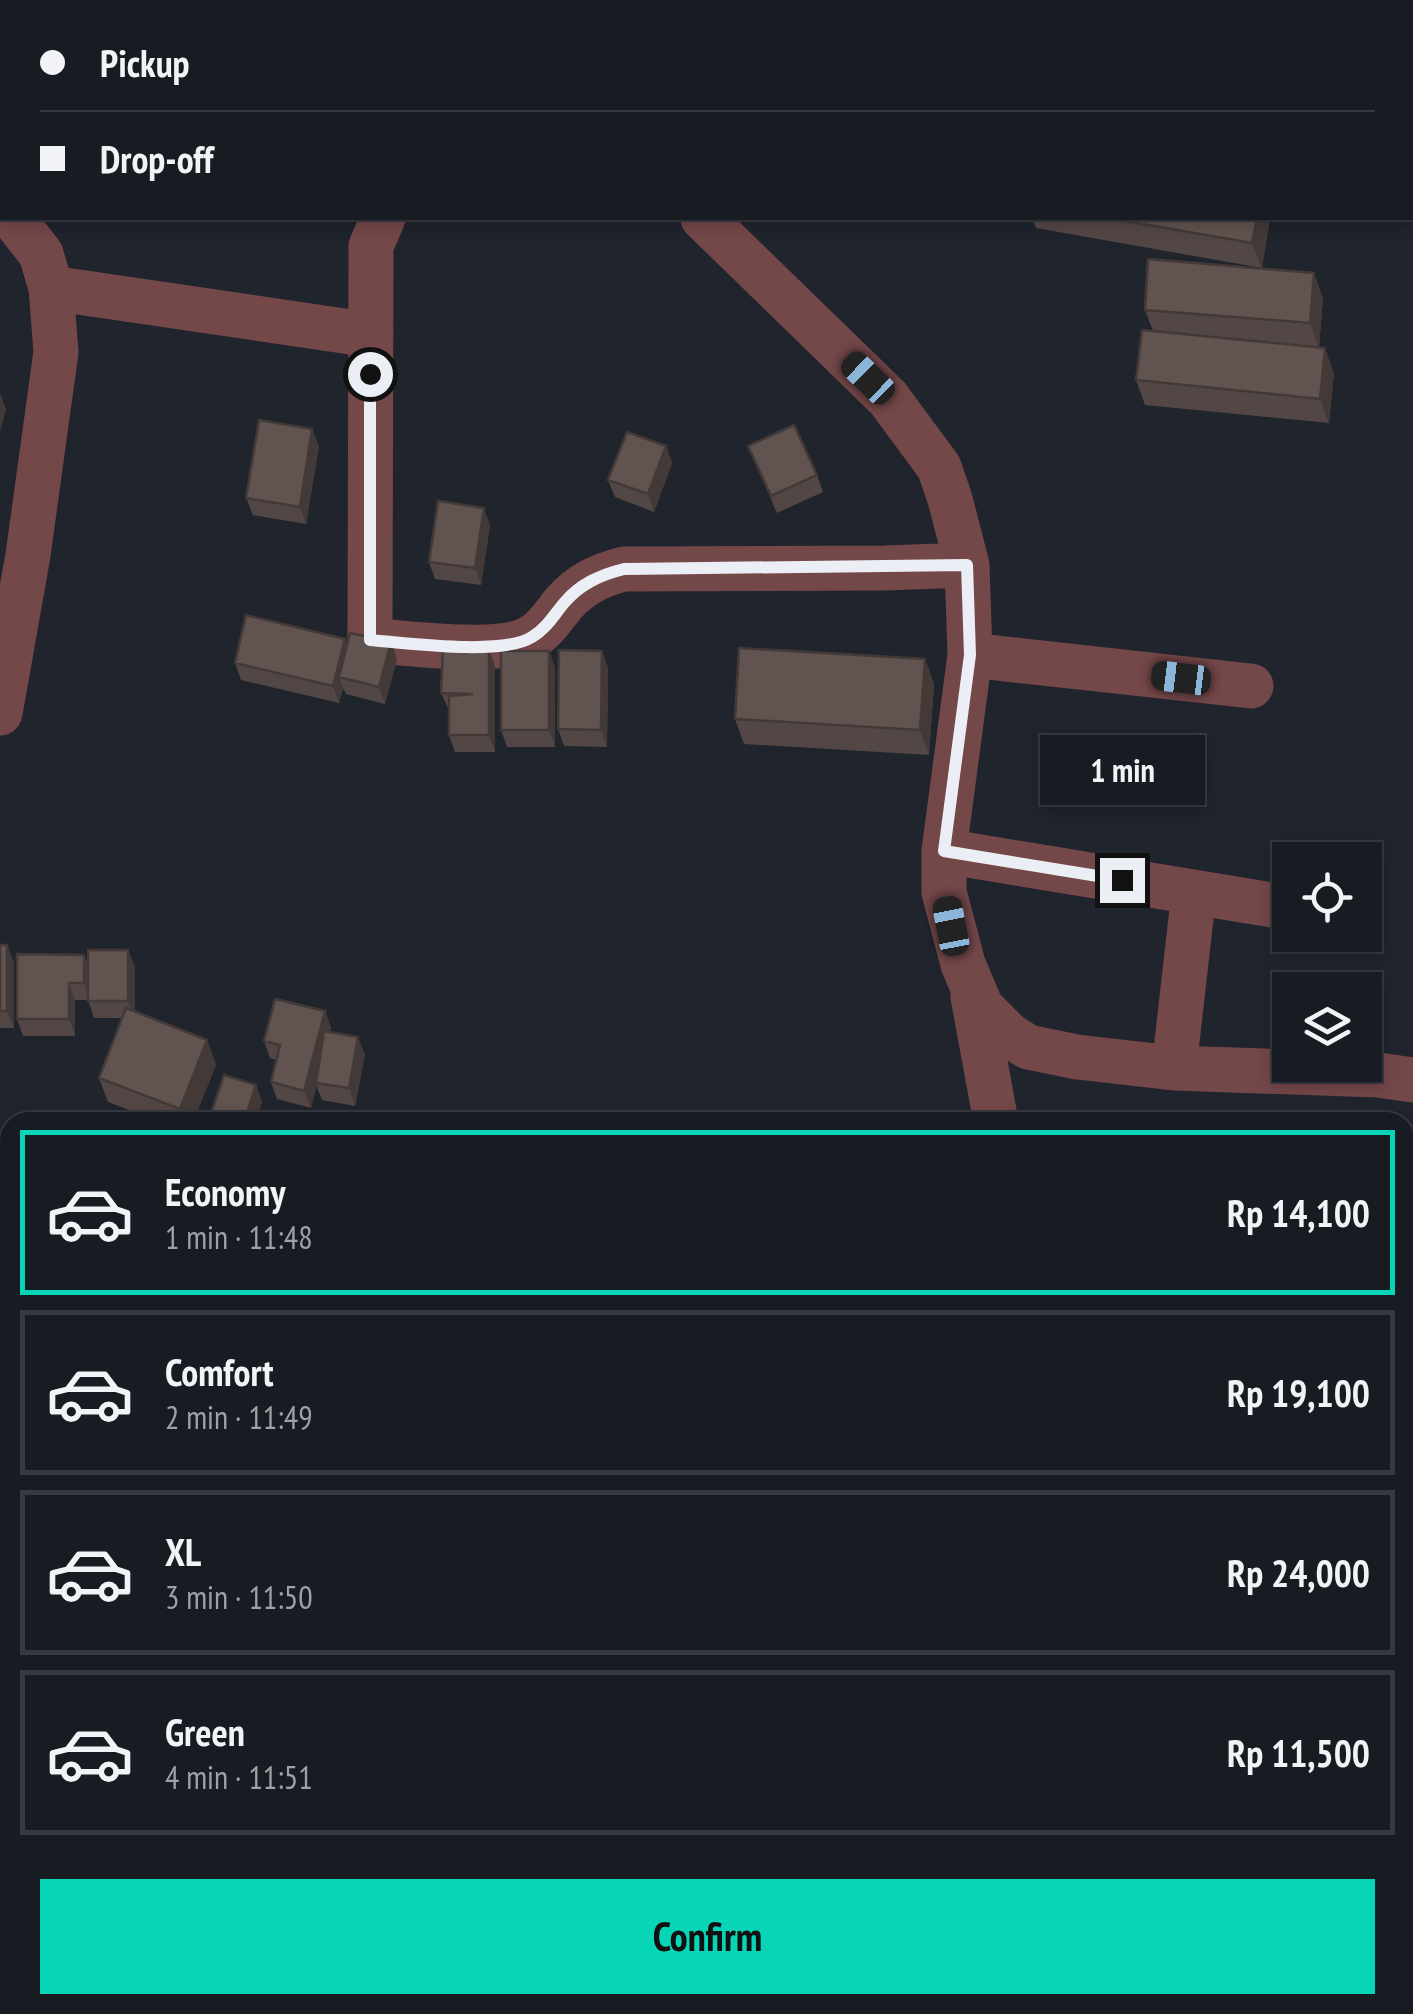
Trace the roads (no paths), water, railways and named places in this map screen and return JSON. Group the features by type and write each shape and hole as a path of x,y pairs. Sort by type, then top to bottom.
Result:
{"street":[{"path":"0,712 56,352 52,288 41,254 15,220"},
{"path":"382,220 370,246 370,640 452,646 521,643 546,626 580,587 602,574 624,569 967,565"},
{"path":"705,220 898,411 939,468 967,565 970,655 944,851 948,909 971,988 994,1112"},
{"path":"52,288 370,336"},
{"path":"970,655 1251,686"},
{"path":"944,851 1272,905"},
{"path":"1174,1068 1194,892"},
{"path":"971,988 995,1022 1028,1047 1174,1068 1364,1074 1413,1080"}]}
